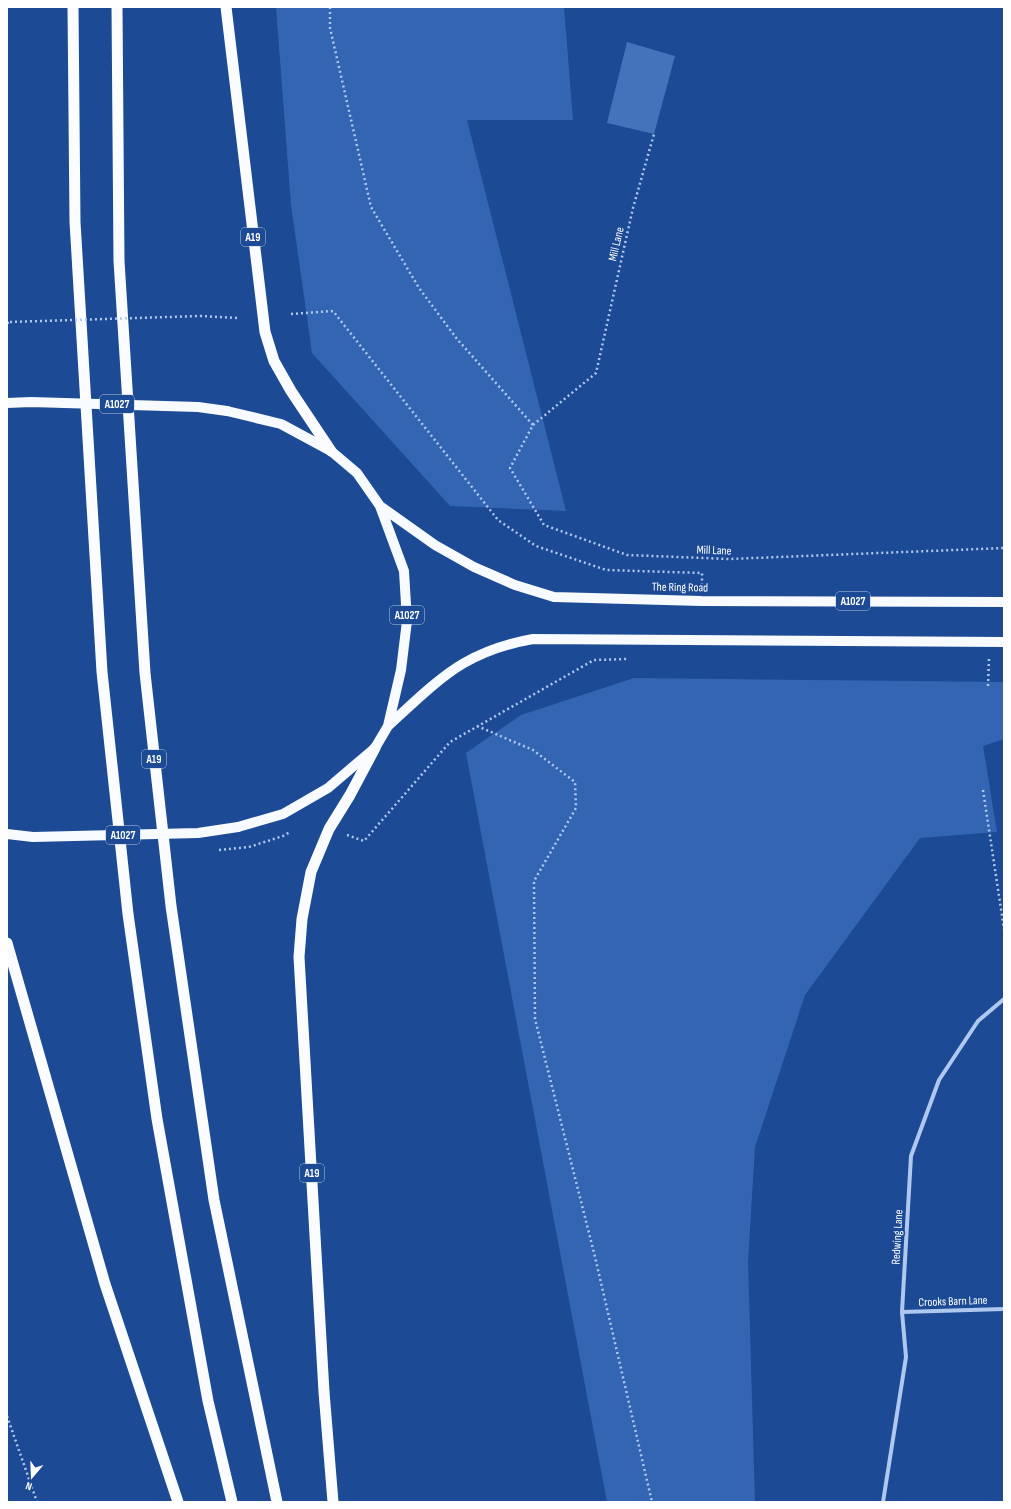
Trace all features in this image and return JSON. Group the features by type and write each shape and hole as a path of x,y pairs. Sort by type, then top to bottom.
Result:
{"highway":[{"path":"73,7 76,230 102,672 128,914 157,1119 208,1401 232,1502"},
{"name":"A19","path":"117,7 116,74 119,261 145,673 171,906 214,1200 277,1502"},
{"name":"A19","path":"226,7 265,332 274,361 287,385 331,451"},
{"name":"A19","path":"333,1502 323,1384 299,956 302,919 311,872 329,829 350,795 375,748"},
{"path":"7,943 105,1284 178,1502"}],"main road":[{"name":"A1027","path":"7,404 31,402 198,407 227,410 281,424 331,451 357,473 380,506 404,571 407,620 401,670 388,726 375,748 328,788 283,814 238,828 198,833 33,837 7,834"},
{"name":"The Ring Road","path":"380,506 435,545 474,567 514,585 554,597 702,600 1004,602"},
{"name":"A1027","path":"388,726 415,702 464,663 509,644 533,639 1004,642"}],"street":[{"name":"Redwing Lane","path":"882,1502 906,1357 902,1312 911,1156 939,1080 978,1021 1004,998"},
{"name":"Crooks Barn Lane","path":"902,1312 1004,1309"}],"path":[{"path":"330,7 330,28 371,207 423,294 458,339 533,425"},
{"name":"Mill Lane","path":"654,134 634,208 596,373 533,425 510,468 544,525 627,555 729,560 1004,548"},
{"path":"291,314 333,311 498,520 536,546 606,570 702,573 702,600"},
{"path":"8,323 200,316 238,318"},
{"path":"988,686 989,642"},
{"path":"329,829 364,840 450,742 594,660 632,659"},
{"path":"477,726 533,750 575,782 576,808 534,881 535,1020 595,1256 652,1502"},
{"path":"983,790 1004,928"},
{"path":"249,846 284,836 295,829"},
{"path":"7,1416 37,1502"}],"shaded area":[{"path":"276,7 564,7 573,120 467,120 566,511 450,506 312,353 291,205"},
{"path":"634,678 1004,682 1004,739 983,746 997,832 920,838 805,995 755,1147 748,1262 755,1502 607,1502 466,753 521,715"}],"building":[{"path":"627,42 675,56 654,134 607,123"}]}
